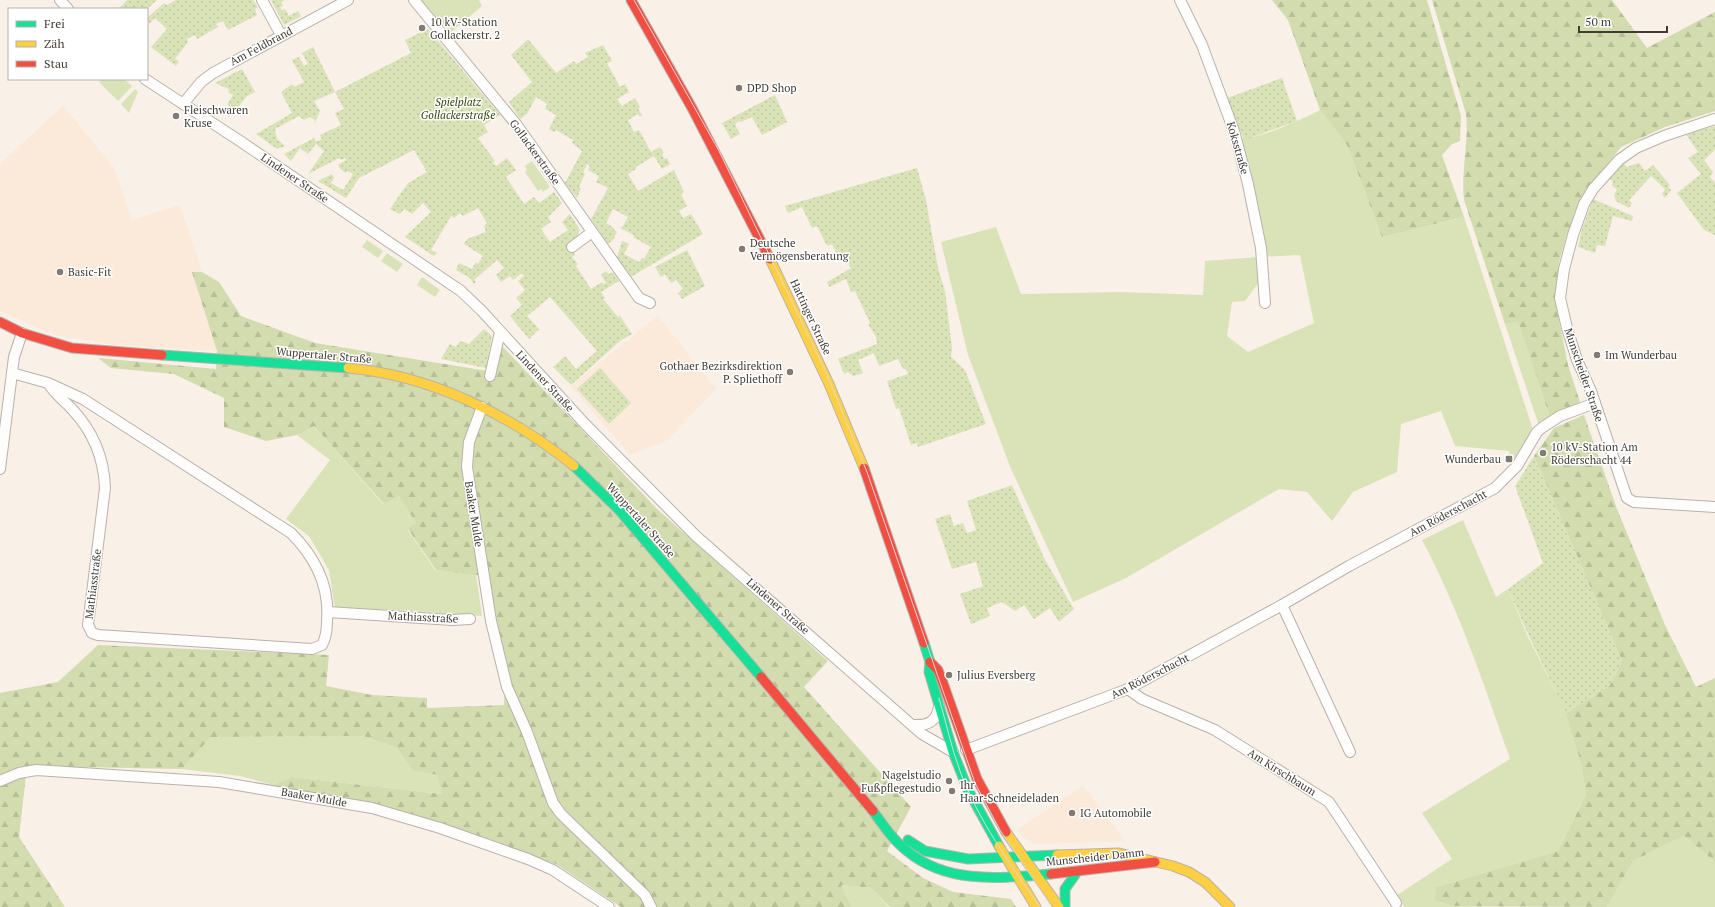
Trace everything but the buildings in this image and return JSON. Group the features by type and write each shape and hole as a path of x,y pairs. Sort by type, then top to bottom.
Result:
{"main road":[{"name":"Hattinger Straße","path":"631,0 676,76 728,173 810,343 864,471 930,662 929,672 953,752 975,806 1036,907"},
{"name":"Wuppertaler Straße","path":"0,322 22,333 59,345 93,351 369,370 442,390 482,407 561,456 584,475 619,510 903,847 926,864 953,874 980,877 1018,876"},
{"name":"Hattinger Straße","path":"930,662 938,670 966,750 989,805 1059,907"},
{"path":"953,752 966,750"},
{"name":"Wuppertaler Straße","path":"876,814 902,836 925,851 951,857 984,859 1007,858"},
{"name":"Munscheider Damm","path":"1024,857 1093,852 1119,853 1189,872 1205,882 1230,907"},
{"path":"1007,858 1024,857"},
{"name":"Munscheider Damm","path":"1036,875 1077,872 1155,862"},
{"path":"1065,907 1065,889 1077,872"},
{"path":"1018,876 1036,875"}],"street":[{"path":"60,0 67,8"},
{"path":"262,0 281,35"},
{"name":"Am Feldbrand","path":"183,104 201,82 213,73 348,0"},
{"name":"Gollackerstraße","path":"414,0 516,124 639,298 650,303"},
{"name":"Koksstraße","path":"1180,0 1202,45 1234,131 1248,184 1261,248 1265,303"},
{"name":"Lindener Straße","path":"147,80 457,288 476,304 585,424 696,536 922,734 953,752"},
{"name":"Munscheider Straße","path":"1715,119 1664,136 1624,156 1605,174 1593,189 1584,204 1565,264 1560,298 1577,360 1589,385 1627,498 1634,502 1647,504 1715,507"},
{"path":"572,247 592,232"},
{"path":"490,376 500,332"},
{"path":"0,469 14,357 22,333"},
{"name":"Mathiasstraße","path":"12,373 48,383 83,399 291,533 304,546 318,569 325,588 328,612 324,642 319,647 312,649 98,635 92,633 88,625 105,488 104,468 98,445 87,428 71,408 54,393 48,383"},
{"name":"Am Röderschacht","path":"966,750 1128,689 1282,605 1349,566 1495,488 1517,466 1537,432 1560,416 1595,403"},
{"name":"Baaker Mulde","path":"482,407 469,442 467,467 490,621 507,687 527,732 553,803 561,814 645,895 651,907"},
{"path":"1282,605 1350,752"},
{"name":"Mathiasstraße","path":"328,612 452,620 470,619"},
{"name":"Am Kirschbaum","path":"1128,689 1142,699 1215,730 1329,802 1396,903"},
{"path":"913,725 922,726 934,721 938,713 939,706"},
{"name":"Baaker Mulde","path":"0,781 19,772 36,770 211,781 296,793 372,808 454,833 528,859 553,870 609,907"}],"shaded area":[{"path":"63,106 114,168 132,220 180,205 202,272 192,273 217,351 116,345 55,335 0,311 0,164"},
{"path":"658,316 716,389 666,441 630,455 571,386"},
{"name":"IG Automobile","path":"1083,786 1125,841 1035,844 1022,836 1018,829"}],"green space":[{"path":"127,0 157,0 148,8 119,8"},
{"path":"176,0 253,0 258,7 255,9 257,15 228,30 223,21 216,24 218,27 197,39 195,35 187,39 188,42 175,59 179,61 176,66 151,47 167,29 155,18 150,23 148,22 148,17 164,3 167,5"},
{"path":"271,0 285,0 281,2 283,6 280,7 282,11 285,9 289,16 298,11 301,16 284,25"},
{"path":"421,0 479,0 482,6 450,33"},
{"path":"1272,0 1427,0 1461,116 1460,141 1452,144 1442,155 1464,217 1382,237 1347,145 1320,110 1288,20"},
{"path":"1432,0 1612,0 1647,48 1715,12 1715,111 1665,127 1621,147 1584,194 1567,234 1559,262 1555,300 1568,365 1580,402 1550,417 1518,321 1505,324 1464,200 1463,178 1467,135 1466,114"},
{"name":"Spielplatz Gollackerstraße","path":"428,29 500,115 484,125 488,132 478,138 495,161 493,163 496,166 507,158 516,170 506,177 524,204 534,197 539,203 554,192 562,203 548,217 551,222 541,229 550,242 568,230 562,222 570,214 580,230 575,239 568,244 575,255 572,257 578,264 576,266 591,289 602,282 603,284 606,283 601,275 606,271 609,274 613,272 619,281 601,292 605,298 603,299 618,317 620,316 632,334 620,341 571,385 553,367 565,356 576,369 597,351 550,297 527,316 539,329 529,339 510,316 522,305 516,298 525,290 518,281 524,276 522,273 513,280 510,276 501,282 496,275 504,268 497,260 474,280 476,282 474,284 470,278 456,270 459,263 472,269 476,262 478,264 483,256 464,244 467,239 486,232 484,226 487,223 478,208 463,216 460,213 454,218 451,216 431,250 437,253 434,256 405,237 431,212 423,203 412,214 404,209 400,214 390,209 408,183 427,172 414,150 359,178 346,198 318,181 332,174 334,178 331,183 343,190 353,174 347,171 346,173 340,169 338,165 346,160 345,158 341,160 339,158 308,174 324,151 316,144 308,154 300,148 291,161 284,154 314,138 316,142 322,139 320,135 341,125 335,113 344,109 335,92 411,53 405,40"},
{"path":"528,39 556,73 574,61 576,64 588,57 585,53 603,45 612,61 607,63 620,87 625,84 629,92 617,99 622,106 635,98 640,107 638,109 642,115 640,117 638,114 628,120 634,132 639,130 651,152 660,147 664,153 662,154 664,159 667,158 670,164 662,169 654,156 636,167 636,169 628,174 638,191 674,170 684,192 681,194 687,206 679,211 683,218 691,214 703,234 631,277 617,257 622,241 629,244 624,254 639,262 642,258 644,259 651,247 633,237 634,235 620,228 623,226 628,217 613,209 606,223 617,232 613,240 608,244 591,219 608,188 596,182 599,176 588,170 590,166 587,164 583,173 585,174 579,187 581,188 577,198 565,183 582,151 572,143 573,140 556,130 554,132 549,129 556,115 545,109 547,104 536,97 527,114 520,119 509,102 532,82 511,55"},
{"path":"313,47 335,92 314,101 320,111 314,125 315,120 310,117 304,120 299,116 275,129 277,139 285,146 277,149 256,134 292,113 281,92 292,84 294,87 304,82 292,60 299,57 304,66 308,64 302,53"},
{"path":"242,69 255,92 247,96 236,110 227,105 233,95 228,92 229,89 215,83"},
{"path":"1282,78 1297,121 1244,140 1227,98"},
{"path":"101,80 125,80 132,86 118,101 99,82"},
{"path":"135,89 138,92 129,113 121,104"},
{"path":"775,95 787,122 762,135 752,117 741,122 738,121 735,125 740,134 731,139 722,123"},
{"path":"1320,110 1347,145 1382,237 1464,217 1533,430 1511,464 1509,451 1455,446 1441,411 1401,424 1397,472 1353,492 1332,521 1307,492 1279,489 1126,578 1073,602 1011,469 968,355 941,242 996,227 1021,294 1120,292 1203,295 1205,261 1259,257 1232,139 1242,139 1265,134 1289,125","holes":["1300,255 1314,323 1248,352 1227,336 1232,302 1245,301 1259,282 1259,257"]},
{"path":"1715,126 1715,150 1704,160 1713,172 1710,177 1715,183 1715,235 1704,230 1677,193 1701,174 1688,158 1698,152 1686,134"},
{"path":"532,161 550,187 543,192 541,189 538,191 525,172 527,170 525,166"},
{"path":"1623,163 1627,167 1639,163 1645,171 1653,165 1670,185 1668,187 1671,190 1665,198 1662,194 1665,189 1651,176 1629,200 1632,203 1629,208 1616,201 1614,195 1617,189 1612,186 1613,181 1607,178"},
{"path":"917,168 926,200 938,268 945,291 952,348 951,357 965,370 986,424 918,447 917,443 911,445 899,408 896,409 887,381 908,374 906,369 903,369 898,359 879,366 874,353 858,360 863,373 853,376 848,372 844,374 838,359 877,344 876,337 868,324 870,323 855,291 851,292 846,279 829,287 827,282 851,268 847,260 840,261 832,244 827,246 817,226 812,228 802,207 788,213 785,206"},
{"path":"1593,199 1633,216 1632,221 1613,216 1605,246 1597,245 1595,253 1578,247 1582,229"},
{"path":"367,240 383,251 378,258 362,247"},
{"path":"687,250 705,286 682,299 678,293 683,289 676,280 671,283 665,274 661,277 655,267"},
{"path":"387,253 403,264 397,272 381,261"},
{"path":"192,272 202,272 219,282 241,316 315,343 494,372 501,345 657,509 828,661 804,687 911,807 887,851 923,878 953,892 1011,899 1016,907 890,907 871,888 841,885 852,907 621,907 556,864 373,806 273,785 291,777 442,794 437,775 413,771 397,748 363,736 211,737 182,769 27,766 19,837 65,907 0,907 0,693 58,682 98,645 329,655 326,686 372,695 427,698 427,708 504,705 505,676 485,576 436,570 408,529 416,523 399,496 384,504 314,426 297,435 266,441 224,427 224,398 174,374 111,368 98,358 216,369 217,351"},
{"path":"422,277 440,290 435,297 417,285"},
{"path":"1518,320 1550,417 1539,426 1505,324"},
{"path":"484,329 492,336 486,368 441,359 450,344 456,347 460,341 469,344"},
{"path":"600,368 631,403 609,424 577,389"},
{"path":"1584,415 1617,509 1665,625 1696,687 1715,678 1715,862 1684,836 1633,861 1607,907 1453,906 1435,900 1436,887 1558,851 1586,795 1581,763 1566,713 1609,686 1622,661 1534,456 1554,428"},
{"path":"314,426 383,504 399,495 416,523 408,530 435,570 476,574 482,616 399,610 335,609 329,570 309,536 286,519 330,460 297,435"},
{"path":"1534,456 1622,661 1609,686 1566,713 1508,589 1543,563 1515,486"},
{"path":"1012,485 1045,560 1074,609 1059,622 1050,608 1034,619 1024,605 1015,611 1002,602 987,608 990,616 971,624 960,594 983,586 976,562 952,569 935,519 950,514 954,526 963,523 967,533 976,530 967,501"},
{"path":"1463,520 1496,597 1508,589 1527,635 1567,714 1581,763 1586,795 1558,851 1436,887 1453,906 1510,907 1404,907 1397,895 1452,859 1422,813 1510,759 1459,620 1448,593 1422,540"},
{"path":"363,736 397,748 413,771 437,775 442,794 291,777 273,785 240,776 182,769 211,737"},
{"path":"1684,836 1715,862 1715,907 1607,907 1633,861"},
{"path":"841,885 871,888 889,907 852,907"}],"tram line":[{"path":"634,0 719,151 826,372 867,472 975,783 1000,830 1052,907"},
{"path":"939,698 951,744 967,789 985,824 1040,907"}],"traffic: fast":[{"path":"162,355 348,368"},
{"path":"574,466 619,510 761,677"},
{"path":"924,643 930,662 929,672 953,752 968,790 999,846"},
{"path":"873,811 888,832 902,847 923,862 940,870 976,877 1014,877 1051,874"},
{"path":"908,840 925,851 968,859 1057,855"},
{"path":"1065,907 1065,889 1077,872"}],"traffic: slow":[{"path":"770,259 829,384 864,468"},
{"path":"348,368 379,372 409,379 468,400 524,430 550,447 574,466"},
{"path":"1006,832 1059,907"},
{"path":"999,846 1036,907"},
{"path":"1057,855 1119,853 1173,866 1189,872 1205,882 1230,907"}],"traffic: jam":[{"path":"631,0 692,108 770,259"},
{"path":"0,322 22,333 72,348 162,355"},
{"path":"864,468 924,643"},
{"path":"930,662 938,670 977,779 1006,832"},
{"path":"761,677 873,811"},
{"path":"1051,874 1155,862"}],"place":[{"name":"10 kV-Station Gollackerstr. 2","path":"422,28"},
{"name":"DPD Shop","path":"739,88"},
{"name":"Fleischwaren Kruse","path":"176,116"},
{"name":"Deutsche Vermögensberatung","path":"742,249"},
{"name":"Basic-Fit","path":"60,272"},
{"name":"Im Wunderbau","path":"1597,355"},
{"name":"Gothaer Bezirksdirektion P. Spliethoff","path":"790,372"},
{"name":"10 kV-Station Am Röderschacht 44","path":"1543,453"},
{"name":"Wunderbau","path":"1509,459"},
{"name":"Julius Eversberg","path":"949,675"},
{"name":"Nagelstudio Fußpflegestudio","path":"949,781"},
{"name":"Ihr Haar-Schneideladen","path":"952,791"},
{"name":"IG Automobile","path":"1072,813"}]}
